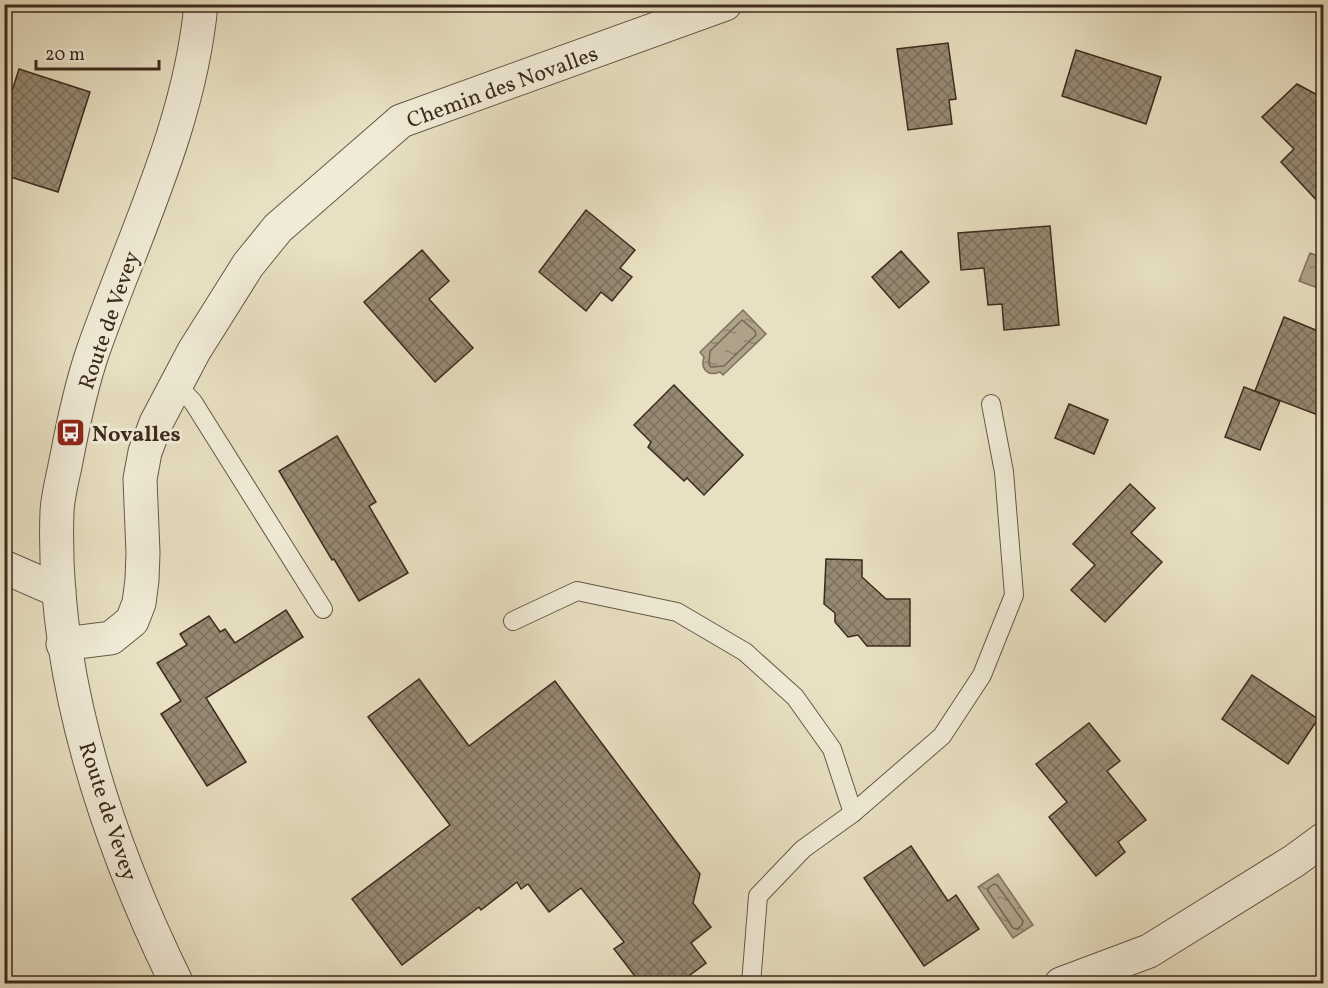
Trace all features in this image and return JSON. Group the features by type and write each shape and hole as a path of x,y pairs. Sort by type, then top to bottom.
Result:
{"street":[{"name":"Route de Vevey","path":"177,984 156,941 116,844 85,740 63,644 57,553 57,508 71,433 92,353 167,160 198,42 201,4"},
{"name":"Chemin des Novalles","path":"63,644 111,638 132,621 139,603 142,580 140,479 145,452 156,423 194,351 242,274 278,228 401,121 724,4"},
{"path":"4,567 59,591"},
{"path":"1061,984 1149,951 1294,861 1323,839"}],"lane":[{"path":"177,385 193,402 323,609"},
{"path":"750,984 758,896 803,849 853,813 942,736 981,675 1014,595 1004,472 991,404"},
{"path":"513,621 577,591 677,612 745,652 795,697 832,750 853,813"}],"water":[{"path":"1310,253 1323,258 1323,290 1299,281"},
{"path":"743,310 766,334 723,375 720,372 709,373 704,368 704,357 700,352"},
{"path":"998,874 1033,925 1013,938 978,887"}],"building":[{"path":"948,43 956,99 949,100 952,124 908,130 897,49"},
{"path":"1076,50 1161,77 1146,124 1062,96"},
{"path":"19,69 90,92 58,192 4,175 4,116"},
{"path":"1297,84 1323,98 1323,207 1281,162 1294,149 1262,117"},
{"path":"586,210 635,250 620,268 632,277 612,301 601,292 586,311 539,272"},
{"path":"1050,226 1059,325 1004,330 1002,304 988,305 984,268 961,270 958,233"},
{"path":"422,250 449,281 429,299 473,348 435,382 364,302"},
{"path":"901,251 929,282 899,308 872,277"},
{"path":"1284,317 1323,333 1323,417 1255,391"},
{"path":"674,385 743,455 704,495 687,478 684,481 648,447 651,442 634,425"},
{"path":"1244,387 1280,401 1260,450 1225,437"},
{"path":"1069,404 1108,420 1094,454 1055,438"},
{"path":"337,436 376,502 369,506 408,573 359,601 279,471"},
{"path":"1130,484 1155,508 1131,533 1162,562 1105,622 1071,590 1095,565 1073,544"},
{"path":"826,559 862,560 862,577 886,599 910,599 910,646 867,646 858,635 848,637 835,622 835,613 824,604"},
{"path":"286,610 303,637 206,698 246,762 207,786 161,714 181,701 157,663 187,645 180,634 209,616 220,632 225,629 235,643"},
{"path":"1252,675 1318,719 1288,764 1222,719"},
{"path":"419,679 469,746 555,681 700,874 693,903 711,927 691,943 706,963 678,984 641,984 614,949 624,942 581,888 549,912 528,884 521,889 517,882 481,910 479,907 402,965 352,899 450,825 368,717"},
{"path":"1089,723 1120,761 1107,771 1146,820 1118,842 1125,852 1096,876 1049,817 1067,802 1036,764"},
{"path":"911,846 948,901 956,895 979,929 924,966 864,878"}],"place":[{"name":"Novalles","path":"71,433"}]}
